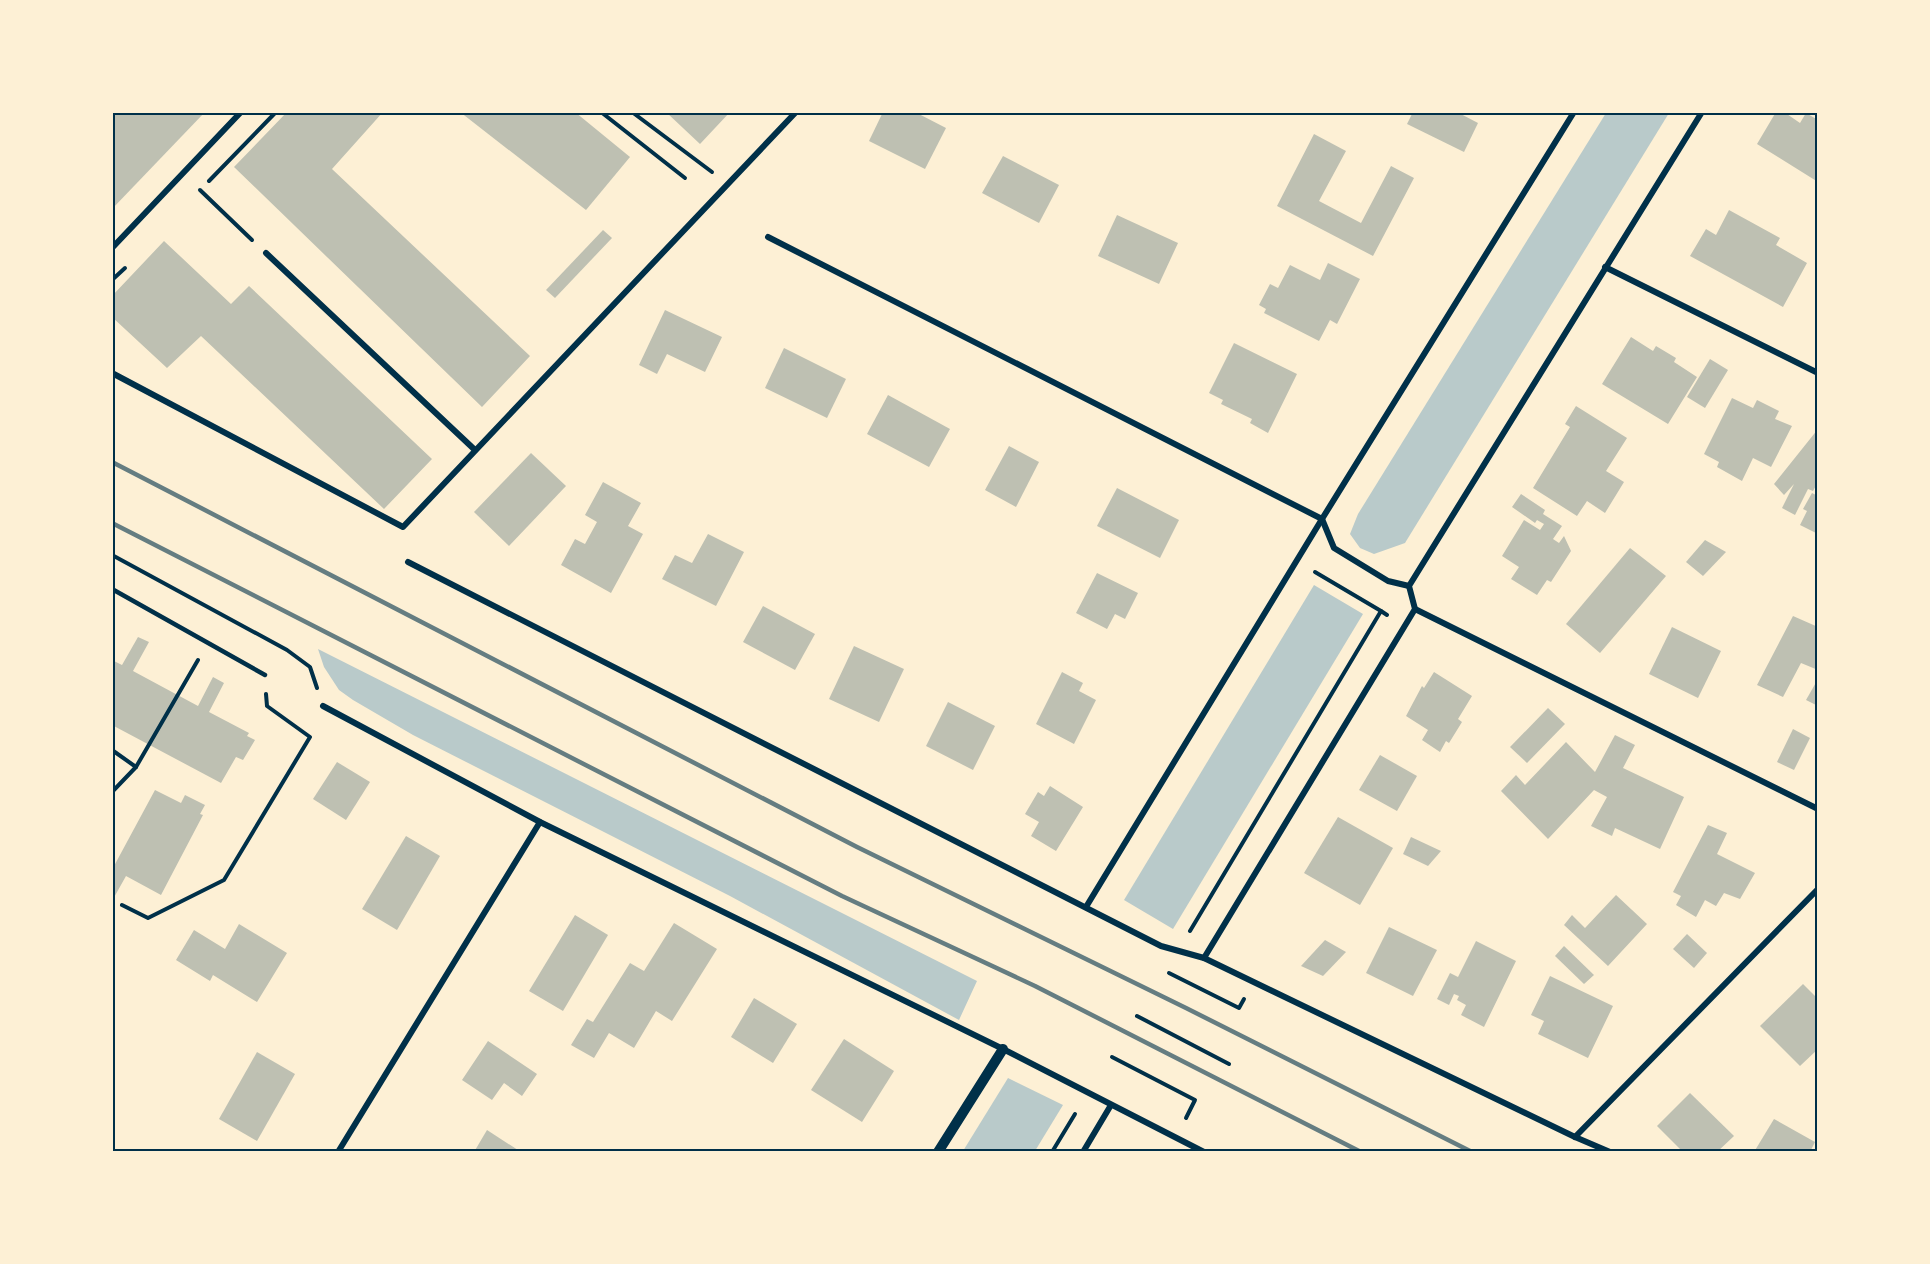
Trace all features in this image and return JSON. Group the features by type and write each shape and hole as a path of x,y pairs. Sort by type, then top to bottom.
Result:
{"street":[{"path":"112,248 241,112"},
{"path":"112,373 403,526 796,112"},
{"path":"1086,908 1296,561 1574,112"},
{"path":"1702,112 1408,586 1415,609 1818,809"},
{"path":"768,237 1322,519 1334,548 1388,580 1408,586"},
{"path":"266,253 475,450"},
{"path":"1605,267 1818,373"},
{"path":"408,562 1161,946 1204,958 1610,1152"},
{"path":"1204,958 1415,609"},
{"path":"323,705 540,822 1003,1049 1204,1152"},
{"path":"338,1152 540,822"},
{"path":"1575,1137 1818,889"},
{"path":"938,1152 1003,1049"},
{"path":"1083,1152 1112,1105"}],"lane":[{"path":"112,589 265,675"}],"path":[{"path":"601,112 685,178"},
{"path":"632,112 727,183"},
{"path":"200,190 266,253"},
{"path":"112,555 287,650 310,667 323,705"},
{"path":"1296,561 1405,626"},
{"path":"1188,934 1381,611"},
{"path":"112,792 136,767 208,644"},
{"path":"122,905 148,918 224,880 310,737 267,706 265,675"},
{"path":"112,750 136,767"},
{"path":"1166,971 1239,1008"},
{"path":"1137,1016 1229,1064"},
{"path":"1112,1057 1195,1100"},
{"path":"1052,1152 1075,1114"}],"shaded area":[{"path":"1606,113 1669,113 1405,543 1374,554 1360,548 1350,534 1358,514"},
{"path":"1314,585 1363,614 1173,929 1124,900"},
{"path":"318,649 977,981 959,1020 730,896 413,735 339,690 324,667"},
{"path":"1008,1078 1063,1105 1035,1151 963,1151"}],"building":[{"path":"112,112 205,112 112,209"},
{"path":"287,112 383,112 332,169 530,356 482,407 234,167"},
{"path":"460,112 575,112 630,157 586,210"},
{"path":"666,112 730,112 700,144"},
{"path":"883,112 915,112 946,128 925,169 869,141"},
{"path":"1413,112 1457,112 1478,123 1464,152 1407,124"},
{"path":"1776,112 1784,112 1800,123 1806,113 1818,120 1818,182 1757,144"},
{"path":"1314,134 1346,151 1319,201 1361,223 1391,166 1414,178 1373,256 1277,206"},
{"path":"1003,156 1059,185 1039,223 982,193"},
{"path":"1729,210 1780,238 1776,245 1807,263 1783,307 1690,256 1706,229 1716,235"},
{"path":"1117,215 1178,243 1159,284 1098,256"},
{"path":"603,230 612,238 555,298 546,290"},
{"path":"164,241 231,304 249,286 432,459 384,509 201,336 167,368 112,317 112,296"},
{"path":"1328,263 1360,279 1337,324 1330,320 1319,341 1264,313 1266,309 1259,305 1270,284 1278,288 1290,265 1320,280"},
{"path":"665,310 722,337 705,372 667,354 657,374 639,365"},
{"path":"1631,337 1653,351 1656,346 1676,358 1674,362 1697,377 1668,424 1602,384"},
{"path":"1234,343 1297,374 1268,433 1250,423 1252,419 1221,404 1223,400 1209,393"},
{"path":"784,348 846,379 827,418 765,388"},
{"path":"1710,359 1728,370 1705,408 1687,397"},
{"path":"888,395 950,429 929,467 867,434"},
{"path":"1732,398 1753,408 1757,400 1779,411 1775,419 1792,426 1771,467 1753,458 1742,481 1717,467 1719,462 1704,454"},
{"path":"1576,406 1627,438 1606,471 1624,482 1605,513 1587,501 1577,516 1533,488 1570,427 1565,424"},
{"path":"1818,429 1818,482 1813,491 1808,489 1795,515 1782,508 1794,484 1784,495 1774,484"},
{"path":"1009,446 1039,462 1016,507 985,490"},
{"path":"531,453 566,486 509,546 474,512"},
{"path":"603,482 641,503 628,526 643,534 611,593 561,565 575,539 585,544 597,522 585,515"},
{"path":"1117,488 1179,520 1160,558 1097,526"},
{"path":"1812,493 1818,496 1818,534 1800,525 1807,511 1803,509"},
{"path":"1521,494 1545,510 1543,514 1562,526 1553,539 1559,543 1564,536 1571,551 1551,582 1547,580 1537,595 1511,579 1519,567 1502,556 1524,520 1540,530 1544,524 1537,520 1535,523 1512,507"},
{"path":"708,534 744,552 716,606 662,579 675,555 692,563"},
{"path":"1705,540 1726,552 1703,576 1686,562"},
{"path":"1630,548 1666,576 1600,653 1566,624"},
{"path":"1097,573 1138,593 1125,619 1115,614 1107,629 1076,613"},
{"path":"763,606 815,634 795,670 743,642"},
{"path":"1793,616 1818,627 1818,670 1801,663 1783,697 1757,685"},
{"path":"1672,627 1721,651 1698,698 1649,674"},
{"path":"138,637 149,642 133,671 198,706 213,677 224,683 209,712 249,733 247,736 255,740 243,760 236,757 221,783 112,725 112,660 122,665"},
{"path":"854,646 904,669 879,722 829,699"},
{"path":"1062,672 1083,683 1079,691 1096,700 1074,744 1036,724"},
{"path":"1434,672 1472,696 1458,719 1462,722 1449,743 1446,741 1440,752 1422,740 1428,730 1406,716 1422,686 1424,688"},
{"path":"1818,679 1818,706 1806,700"},
{"path":"948,702 995,726 973,770 926,746"},
{"path":"1548,708 1565,724 1527,763 1510,747"},
{"path":"1793,729 1810,738 1794,770 1777,762"},
{"path":"1615,735 1635,745 1623,768 1684,797 1660,849 1615,828 1612,836 1591,826 1607,797 1594,790 1548,839 1501,791 1516,775 1525,785 1566,742 1595,772"},
{"path":"1380,755 1417,776 1397,811 1359,790"},
{"path":"337,762 370,782 346,820 313,799"},
{"path":"1050,786 1083,807 1056,851 1031,836 1039,822 1025,814 1038,792 1044,796"},
{"path":"155,790 181,803 185,795 205,805 200,814 203,815 161,895 126,876 112,901 112,865 114,866"},
{"path":"1338,817 1393,848 1360,905 1304,873"},
{"path":"1708,825 1727,833 1717,854 1755,873 1740,899 1724,893 1716,906 1705,900 1696,917 1676,905 1681,896 1673,892"},
{"path":"406,836 440,856 397,930 362,909"},
{"path":"1411,837 1441,851 1428,866 1403,854"},
{"path":"1616,895 1647,924 1608,966 1564,925 1572,915 1585,928"},
{"path":"575,915 608,935 563,1011 529,991"},
{"path":"674,923 717,949 672,1021 656,1011 634,1048 609,1033 594,1058 571,1045 587,1019 593,1022 630,963 644,971"},
{"path":"239,924 287,953 257,1002 213,975 210,981 176,960 194,930 225,949"},
{"path":"1389,927 1437,950 1413,996 1366,973"},
{"path":"1687,934 1707,953 1694,968 1673,949"},
{"path":"1325,940 1346,952 1323,976 1301,966"},
{"path":"1476,941 1516,961 1484,1027 1461,1015 1466,1005 1457,1000 1459,996 1454,994 1449,1005 1437,999 1450,973 1458,977"},
{"path":"1564,946 1594,975 1584,984 1555,956"},
{"path":"1550,976 1613,1006 1588,1058 1538,1034 1544,1021 1531,1015"},
{"path":"1803,984 1818,999 1818,1049 1800,1066 1760,1026"},
{"path":"754,998 797,1024 773,1063 731,1037"},
{"path":"844,1039 894,1071 862,1122 811,1090"},
{"path":"488,1041 537,1074 522,1096 504,1083 492,1100 462,1080"},
{"path":"257,1052 295,1074 257,1141 219,1119"},
{"path":"1690,1093 1734,1136 1717,1152 1683,1152 1657,1126"},
{"path":"1774,1119 1815,1142 1810,1152 1754,1152"},
{"path":"487,1130 521,1152 474,1152"}],"railway":[{"path":"112,462 857,847 1186,1008 1472,1152"},
{"path":"112,523 842,896 1035,986 1361,1152"}]}
